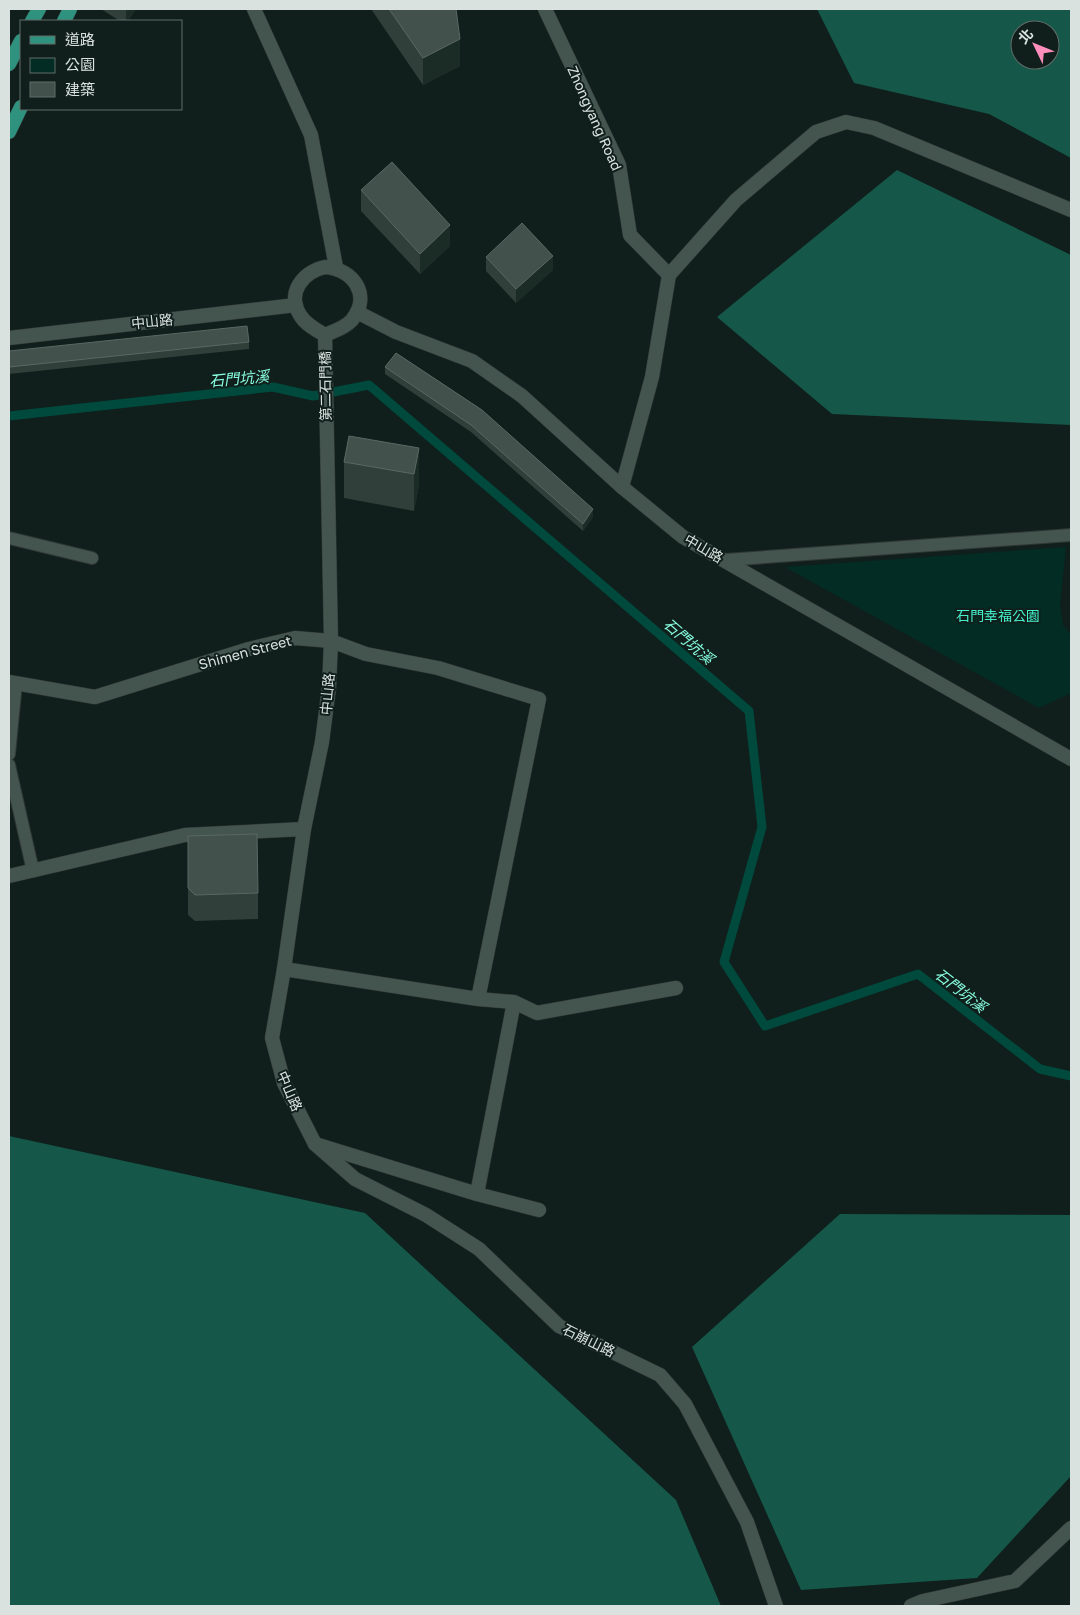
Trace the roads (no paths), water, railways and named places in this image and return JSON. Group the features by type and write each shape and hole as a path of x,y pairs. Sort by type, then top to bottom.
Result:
{"main road":[{"path":"9,64 20,42"},
{"path":"9,132 20,109"}],"street":[{"path":"254,9 310,135 336,268"},
{"name":"Zhongyang Road","path":"545,9 619,165 630,235 669,275"},
{"path":"622,487 652,377 669,275 736,200 816,132 846,122 874,128 1071,210"},
{"path":"336,268 346,272 354,280 359,290 360,301 357,312 351,321 344,327 325,335 305,322 299,314 296,294 299,284 314,269 336,268"},
{"name":"中山路","path":"9,338 296,304"},
{"name":"中山路","path":"357,312 396,332 472,361 522,396 622,487 683,537 1071,758"},
{"name":"第二石門橋","path":"325,335 326,436"},
{"name":"中山路","path":"315,1144 284,1083 272,1038 304,829 322,742 329,688 330,641 326,436"},
{"name":"Shimen Street","path":"12,682 95,697 249,649 295,638 330,641 366,654 438,668 539,699 478,999"},
{"path":"9,876 185,835 304,829"},
{"path":"284,968 478,999 514,1002 538,1013 676,988"},
{"path":"477,1194 514,1002"},
{"path":"315,1144 477,1194 539,1210"},
{"name":"石崩山路","path":"315,1144 355,1179 426,1215 479,1249 559,1326 660,1375 685,1404 748,1522 776,1606"},
{"path":"911,1606 923,1601 1016,1581 1071,1528"}],"lane":[{"path":"725,560 1071,535"},
{"path":"9,538 92,558"},
{"path":"9,754 12,682"},
{"path":"9,766 33,871"}],"waterway":[{"name":"石門坑溪","path":"9,416 273,387 313,396 369,385 749,711 762,827 724,962 765,1026 918,974 1040,1069 1071,1076"}],"park label":[{"name":"石門幸福公園","path":"998,615"}]}
